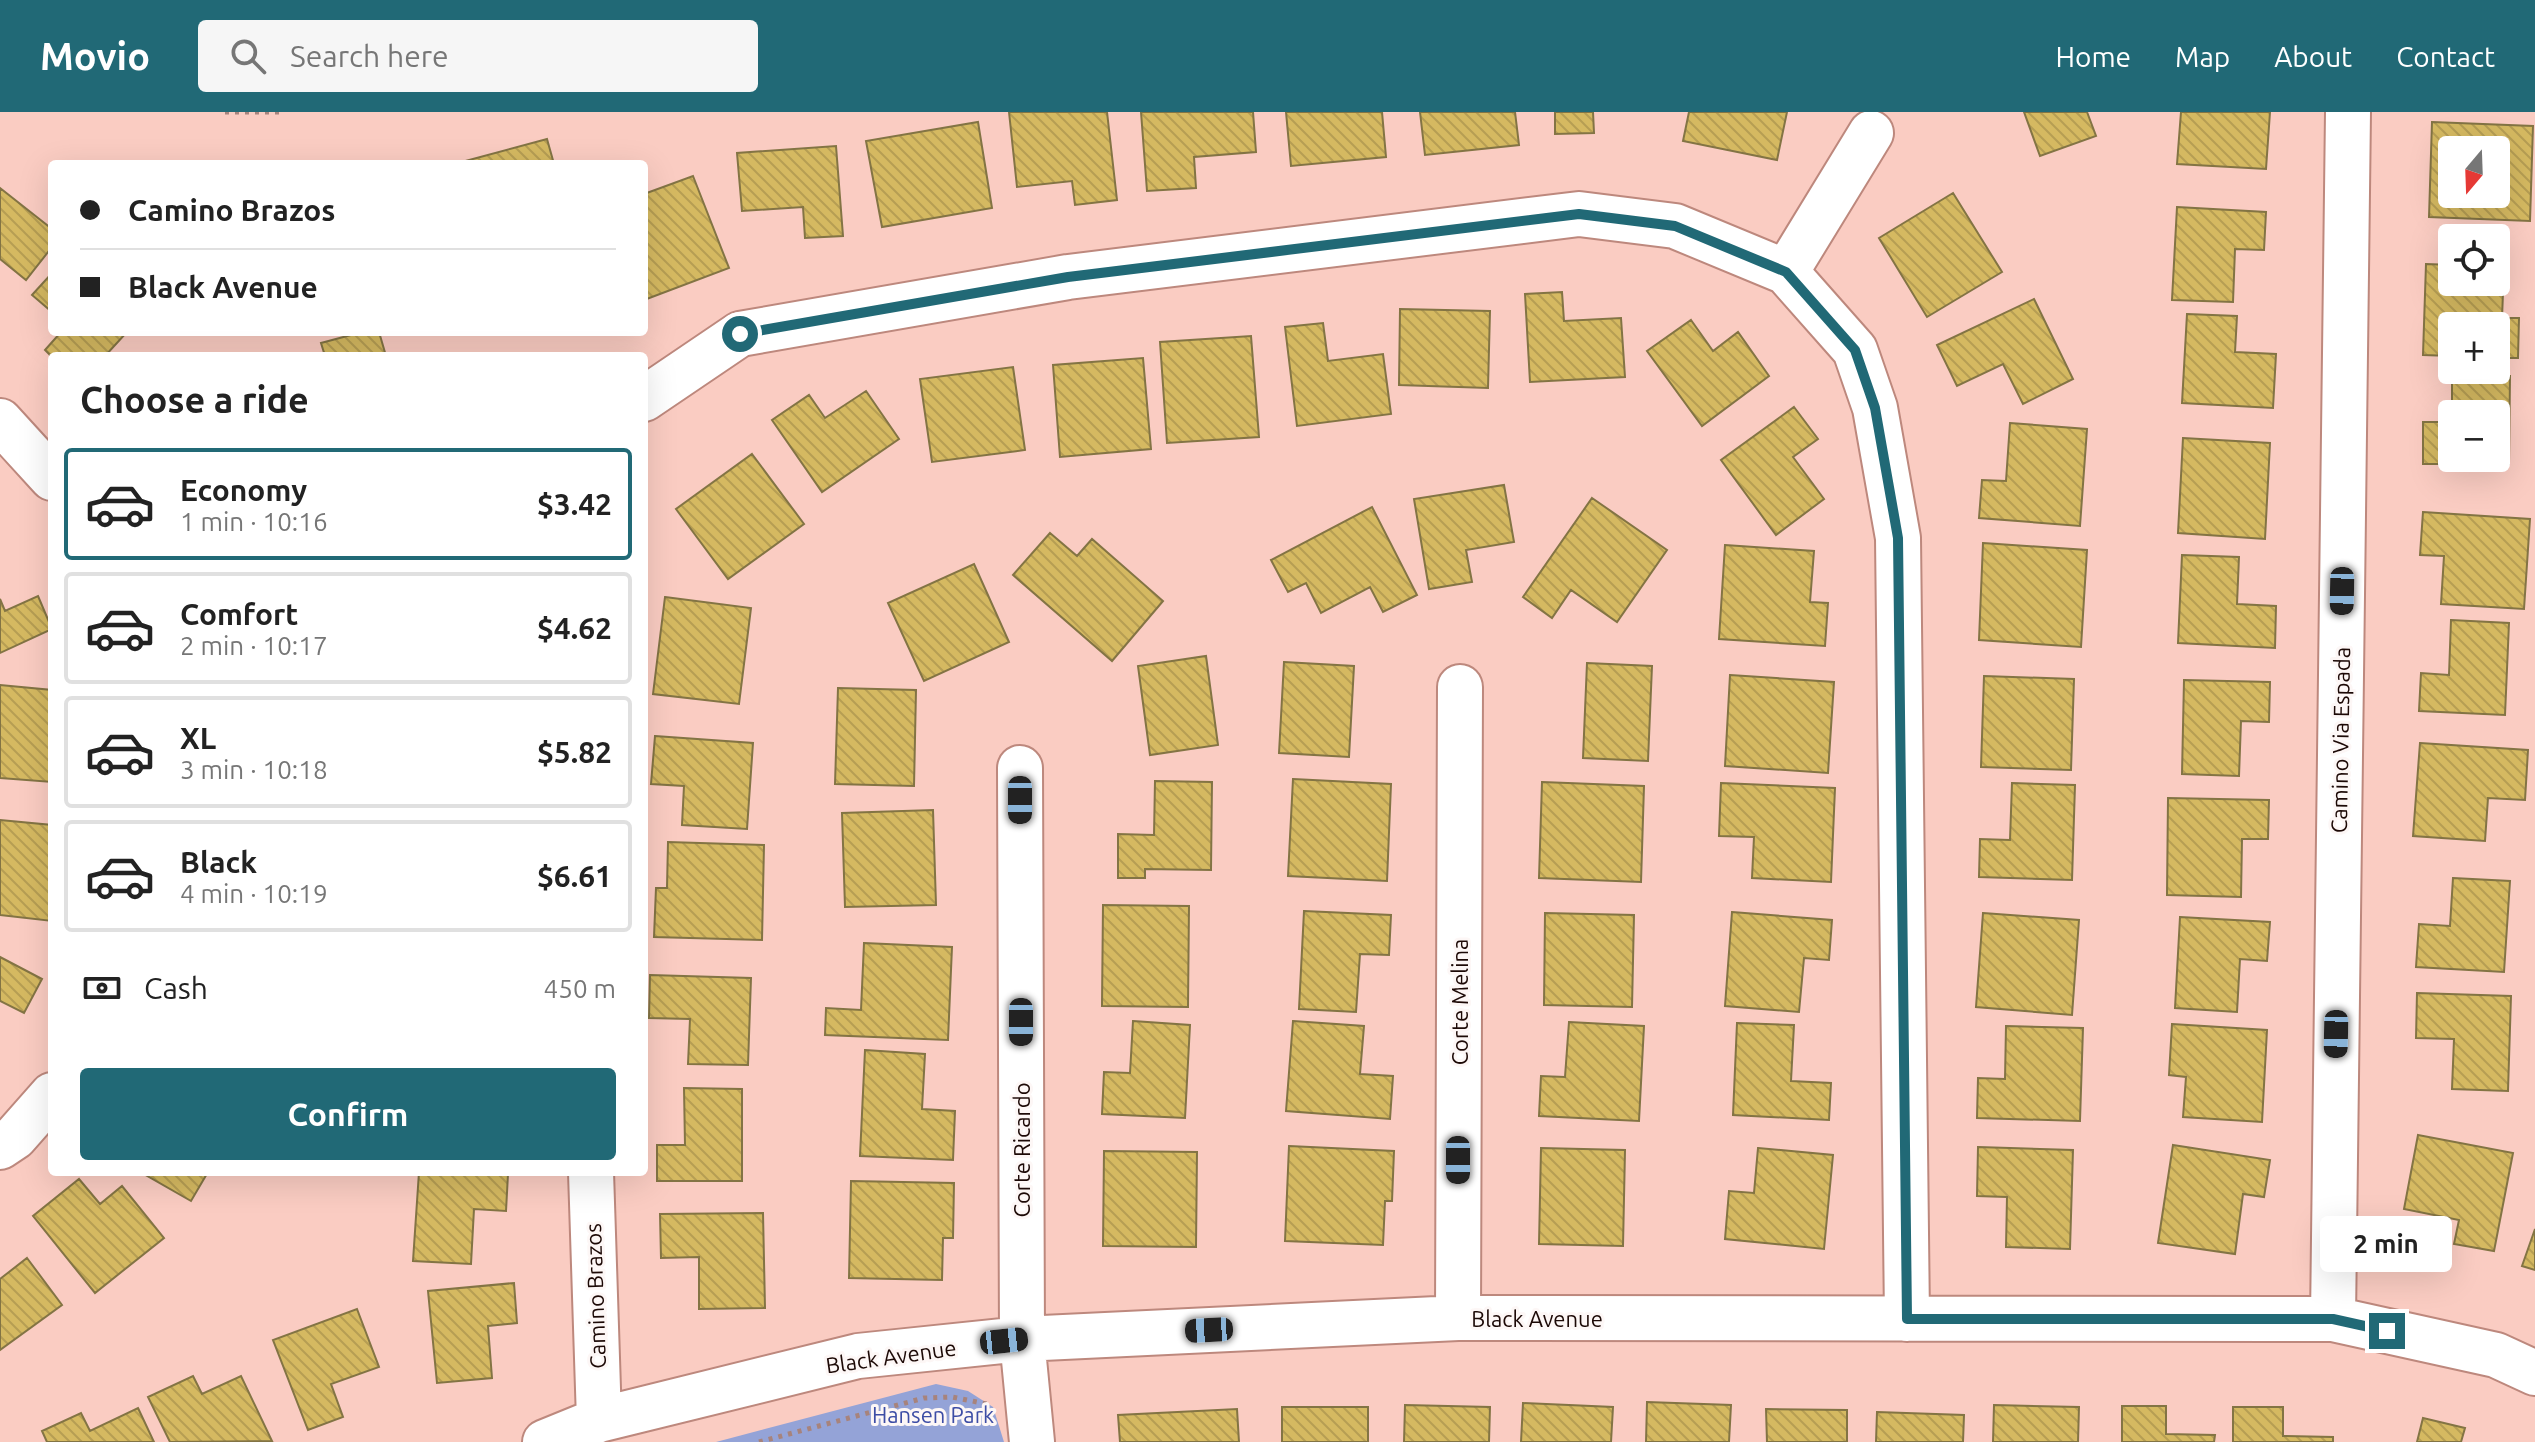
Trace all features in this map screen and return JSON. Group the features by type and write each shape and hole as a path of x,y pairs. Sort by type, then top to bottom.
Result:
{"street":[{"name":"Camino Via Espada","path":"2333,1319 2348,112"},
{"path":"1786,272 1871,133"},
{"path":"648,396 740,334 1068,277 1579,214 1675,226 1786,272 1855,350 1875,408 1898,538 1907,1319"},
{"path":"0,421 48,474"},
{"name":"Corte Melina","path":"1458,1318 1460,687"},
{"name":"Corte Ricardo","path":"1020,768 1022,1339 1032,1442"},
{"path":"0,1147 15,1137 48,1100"},
{"name":"Camino Brazos","path":"591,1176 599,1420"},
{"name":"Black Avenue","path":"545,1442 599,1420 858,1356 1022,1339 1458,1318 2333,1319 2496,1355 2535,1373"}],"path":[{"path":"225,112 284,112"},
{"path":"759,1442 924,1398 952,1397 990,1404 992,1417"}],"green space":[{"name":"Hansen Park","path":"936,1384 968,1391 993,1407 1004,1442 716,1442"}],"building":[{"path":"1009,112 1107,112 1117,200 1075,205 1072,181 1017,187"},
{"path":"1141,112 1253,112 1256,152 1194,157 1196,188 1147,191"},
{"path":"1286,112 1382,112 1386,157 1291,166"},
{"path":"1420,112 1515,112 1519,145 1425,155"},
{"path":"1555,112 1593,112 1594,133 1555,134"},
{"path":"1689,112 1787,112 1777,160 1683,141"},
{"path":"2024,112 2087,112 2096,136 2040,156"},
{"path":"2181,112 2270,112 2266,169 2177,164"},
{"path":"978,122 992,208 882,227 866,141"},
{"path":"2432,122 2533,126 2530,221 2429,217"},
{"path":"547,139 553,160 469,160"},
{"path":"836,146 843,236 805,238 803,207 742,211 737,153"},
{"path":"693,176 729,268 648,298 648,193"},
{"path":"0,188 48,226 48,252 26,280 0,259"},
{"path":"1953,193 2002,272 1927,317 1879,238"},
{"path":"2177,207 2266,212 2264,250 2235,249 2233,302 2172,300"},
{"path":"2426,264 2438,264 2438,296 2503,296 2502,312 2438,312 2438,356 2423,355"},
{"path":"48,277 48,309 32,295"},
{"path":"1562,292 1564,321 1621,318 1625,377 1530,382 1525,294"},
{"path":"2034,299 2073,379 2023,404 2003,364 1957,386 1937,345"},
{"path":"1400,309 1490,311 1488,388 1399,385"},
{"path":"2187,314 2237,316 2235,352 2276,354 2273,408 2182,403"},
{"path":"2510,318 2519,318 2518,358 2510,358"},
{"path":"1691,320 1713,351 1738,332 1769,376 1702,426 1647,351"},
{"path":"1323,323 1328,361 1383,354 1391,414 1297,426 1285,327"},
{"path":"57,336 123,336 109,352 48,353 45,350"},
{"path":"347,336 380,336 385,352 324,352 321,343"},
{"path":"1251,336 1259,437 1167,443 1160,342"},
{"path":"1143,358 1151,449 1060,457 1053,365"},
{"path":"1013,367 1025,450 932,462 920,379"},
{"path":"2452,384 2510,384 2510,400 2452,400"},
{"path":"866,391 899,439 822,492 772,420 809,395 825,418"},
{"path":"1794,407 1818,439 1793,457 1824,499 1776,535 1721,460"},
{"path":"2423,422 2438,422 2438,464 2423,464"},
{"path":"2010,423 2087,429 2080,526 1979,518 1982,480 2006,481"},
{"path":"2183,438 2270,443 2265,539 2178,533"},
{"path":"752,454 804,524 728,579 676,509"},
{"path":"1504,485 1514,542 1466,550 1472,582 1429,589 1414,499"},
{"path":"1592,498 1667,550 1617,622 1571,590 1552,618 1523,597"},
{"path":"1372,507 1417,595 1383,612 1370,587 1321,613 1306,583 1288,592 1271,560"},
{"path":"2423,512 2530,519 2524,609 2441,604 2444,556 2420,555"},
{"path":"1050,533 1077,556 1092,539 1163,601 1112,661 1013,575"},
{"path":"1983,543 2087,550 2081,647 1979,640"},
{"path":"1725,545 1814,551 1810,602 1828,603 1825,646 1719,639"},
{"path":"2182,555 2239,557 2237,604 2276,606 2275,648 2178,643"},
{"path":"974,564 1009,642 924,681 888,603"},
{"path":"38,596 48,620 48,631 0,653 0,599 5,611"},
{"path":"665,597 751,608 739,704 653,694"},
{"path":"2451,620 2509,623 2505,715 2419,711 2421,673 2449,675"},
{"path":"1206,656 1218,745 1150,755 1138,666"},
{"path":"1284,662 1354,666 1349,757 1279,753"},
{"path":"1587,663 1652,666 1648,761 1583,758"},
{"path":"1730,675 1834,682 1828,773 1725,766"},
{"path":"1984,676 2074,679 2071,770 1981,767"},
{"path":"2184,680 2270,682 2269,722 2241,721 2239,776 2182,774"},
{"path":"0,685 48,690 48,782 0,778"},
{"path":"838,688 916,690 914,786 835,784"},
{"path":"655,736 753,743 747,829 682,825 684,786 651,784"},
{"path":"2420,743 2528,750 2525,800 2488,798 2485,841 2413,836"},
{"path":"1293,779 1391,784 1387,881 1288,876"},
{"path":"1155,781 1212,782 1211,870 1145,869 1145,878 1118,878 1118,834 1154,835"},
{"path":"1542,782 1644,786 1641,882 1539,878"},
{"path":"1721,783 1835,788 1831,882 1752,878 1754,837 1719,836"},
{"path":"2012,783 2075,785 2072,880 1979,877 1980,839 2010,840"},
{"path":"2168,798 2269,800 2268,839 2242,839 2241,897 2167,895"},
{"path":"933,810 936,905 845,907 842,813"},
{"path":"0,820 48,825 48,921 0,915"},
{"path":"668,842 764,845 762,940 654,937 656,888 667,888"},
{"path":"2453,878 2510,881 2504,972 2416,967 2419,924 2450,926"},
{"path":"1103,905 1189,906 1188,1007 1102,1006"},
{"path":"1304,911 1391,915 1389,955 1360,954 1356,1012 1299,1009"},
{"path":"1732,912 1832,920 1829,960 1804,958 1799,1012 1725,1006"},
{"path":"1545,913 1634,915 1632,1007 1544,1005"},
{"path":"1983,913 2079,920 2072,1015 1976,1007"},
{"path":"2180,917 2270,922 2267,961 2240,959 2237,1012 2175,1008"},
{"path":"864,943 952,947 948,1040 825,1035 826,1008 861,1010"},
{"path":"0,957 42,979 24,1013 0,1001"},
{"path":"650,975 751,978 748,1065 688,1064 690,1019 649,1018"},
{"path":"2417,993 2511,996 2508,1091 2452,1089 2454,1039 2416,1038"},
{"path":"1133,1021 1190,1025 1185,1118 1102,1114 1104,1072 1130,1073"},
{"path":"1293,1021 1364,1026 1360,1074 1393,1076 1390,1119 1286,1111"},
{"path":"1569,1022 1644,1026 1639,1121 1539,1116 1541,1076 1565,1077"},
{"path":"1737,1023 1794,1025 1791,1081 1831,1083 1829,1120 1733,1115"},
{"path":"2172,1024 2267,1030 2262,1122 2183,1117 2186,1077 2169,1075"},
{"path":"2006,1026 2083,1028 2080,1121 1977,1118 1978,1078 2005,1079"},
{"path":"865,1050 925,1054 922,1109 955,1111 953,1160 860,1156"},
{"path":"684,1088 742,1089 742,1181 657,1181 657,1145 685,1145"},
{"path":"2418,1135 2513,1153 2494,1251 2454,1244 2459,1220 2404,1209"},
{"path":"2173,1145 2270,1160 2264,1197 2243,1194 2235,1254 2158,1243"},
{"path":"1289,1146 1394,1151 1392,1201 1385,1201 1383,1245 1285,1241"},
{"path":"1978,1147 2073,1150 2070,1249 2006,1247 2007,1197 1977,1196"},
{"path":"1541,1148 1625,1150 1623,1246 1539,1244"},
{"path":"1758,1148 1833,1155 1824,1249 1725,1239 1729,1191 1754,1193"},
{"path":"1104,1151 1197,1152 1196,1247 1103,1246"},
{"path":"147,1176 206,1176 191,1201"},
{"path":"419,1176 508,1176 506,1211 474,1209 471,1264 413,1261"},
{"path":"79,1179 100,1204 122,1186 164,1238 95,1293 33,1216"},
{"path":"851,1181 954,1183 953,1238 943,1238 942,1280 849,1278"},
{"path":"763,1213 765,1308 699,1309 699,1257 661,1258 660,1214"},
{"path":"2535,1229 2535,1270 2522,1266"},
{"path":"27,1258 62,1305 0,1350 0,1279"},
{"path":"514,1283 517,1323 488,1326 492,1378 437,1383 428,1291"},
{"path":"357,1309 379,1367 331,1384 343,1417 308,1430 273,1340"},
{"path":"193,1376 202,1394 241,1376 272,1441 170,1442 148,1397"},
{"path":"1647,1402 1731,1405 1729,1442 1646,1442"},
{"path":"1523,1403 1613,1407 1611,1442 1521,1442"},
{"path":"1405,1405 1490,1407 1489,1442 1404,1442"},
{"path":"1994,1405 2079,1407 2078,1442 1993,1442"},
{"path":"2122,1406 2166,1406 2166,1434 2215,1435 2214,1442 2122,1442"},
{"path":"1282,1407 1368,1407 1368,1442 1282,1442"},
{"path":"2233,1407 2283,1407 2283,1436 2333,1437 2333,1442 2233,1442"},
{"path":"138,1408 154,1442 47,1442 42,1431 81,1413 90,1431"},
{"path":"1237,1409 1239,1442 1120,1442 1118,1415"},
{"path":"1766,1409 1847,1410 1847,1442 1767,1442"},
{"path":"1877,1412 1964,1415 1963,1442 1876,1442"},
{"path":"2423,1418 2465,1428 2461,1442 2417,1442"}],"route":[{"path":"740,334 1068,277 1579,214 1675,226 1786,272 1855,350 1875,408 1898,538 1907,1319 2333,1319 2387,1331"}]}
